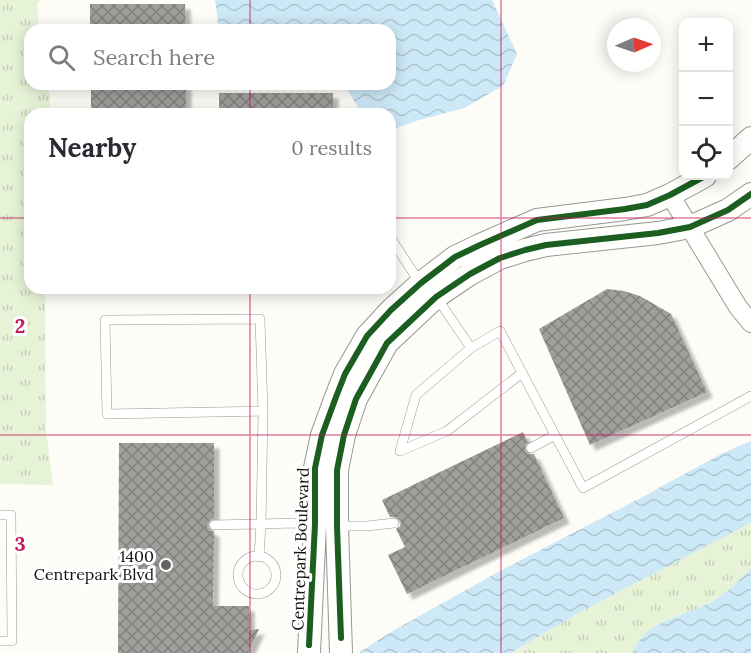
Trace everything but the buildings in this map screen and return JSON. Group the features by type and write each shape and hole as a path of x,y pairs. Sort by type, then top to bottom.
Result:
{"street":[{"path":"733,155 751,138"},
{"name":"Centrepark Boulevard","path":"428,290 455,257 537,220 647,205 698,180"},
{"name":"Centrepark Boulevard","path":"341,646 326,525 315,468 322,435 345,374 367,336 392,310 428,290 470,274 500,258 525,250 571,242 658,233 690,227 728,210 751,194"},
{"path":"670,195 738,307 751,323"},
{"name":"Centrepark Boulevard","path":"309,649 326,525"}],"lane":[{"path":"396,245 471,348"},
{"path":"259,556 263,411 260,318 105,320 107,414 263,411"},
{"path":"522,373 447,431 399,451 416,395 471,348 500,331 555,435 582,488 751,396"},
{"path":"531,448 555,435"},
{"path":"0,515 11,515 12,618 12,641 0,641"},
{"path":"214,525 294,523 368,526 393,523"},
{"path":"259,556 270,562 276,573 274,585 270,590 259,594 247,592 239,582 238,575 242,564 247,559 259,556"}],"green space":[{"path":"0,0 41,0 37,4 39,24 24,24 24,90 48,90 50,97 49,108 24,108 24,294 45,294 46,430 53,485 0,484"},
{"path":"751,522 751,569 716,599 657,625 647,632 633,653 511,653 582,611"}],"water":[{"path":"215,0 492,0 517,54 503,86 464,108 396,128 396,108 358,108 348,90 396,90 396,24 218,24"},
{"path":"751,441 751,522 582,611 511,653 360,653 391,632 500,571 721,454"},
{"path":"751,569 751,653 633,653 647,632 657,625 716,599"}],"cycle path":[{"path":"309,645 315,524 315,468 322,435 345,374 367,336 421,283 455,257 480,245 537,220 647,205 698,180"},
{"path":"341,638 337,470 344,435 356,399 387,343 436,297 470,274 500,258 546,245 658,233 690,227 728,210 751,194"}],"place":[{"name":"1400 Centrepark Blvd","path":"166,565"}]}
